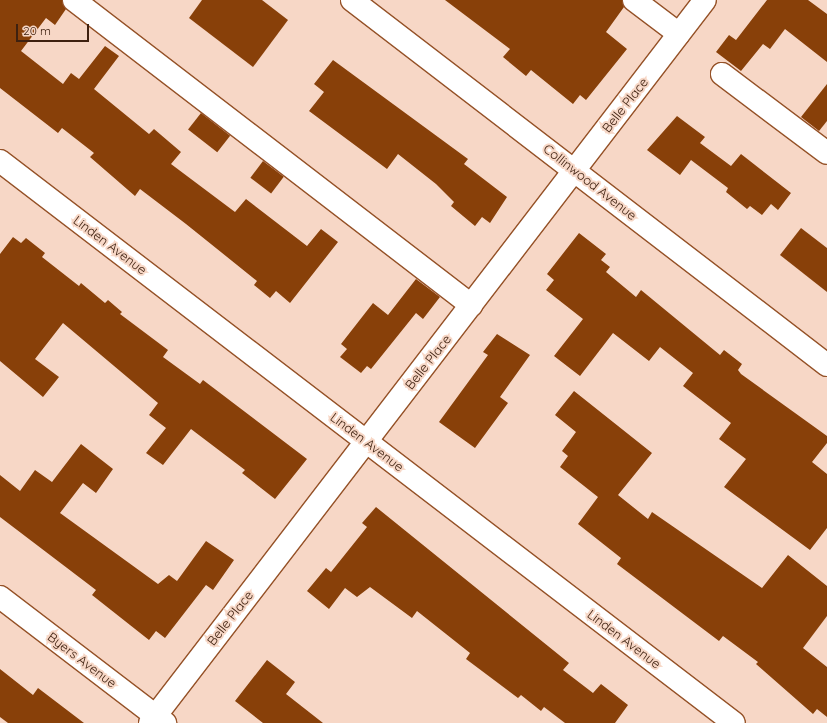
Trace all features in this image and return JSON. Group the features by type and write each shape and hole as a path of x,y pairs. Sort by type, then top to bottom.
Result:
{"street":[{"path":"74,0 471,305"},
{"name":"Collinwood Avenue","path":"352,0 827,365"},
{"path":"634,0 679,34"},
{"name":"Belle Place","path":"157,721 366,442 705,0"},
{"path":"722,74 827,153"},
{"name":"Linden Avenue","path":"0,161 734,723"},
{"name":"Byers Avenue","path":"0,597 157,721"}],"building":[{"path":"0,0 62,0 66,9 55,25 46,18 21,51 63,84 71,73 79,79 105,46 119,56 94,89 149,134 154,129 181,152 171,164 235,212 246,199 307,246 321,229 338,242 290,303 276,291 270,298 254,285 257,281 186,224 140,189 135,196 90,157 94,153 62,128 58,133 0,88"},
{"path":"202,0 262,0 288,20 253,67 189,18"},
{"path":"445,0 622,0 624,7 606,32 627,49 586,100 580,95 573,104 531,70 526,76 503,57 510,49"},
{"path":"767,0 808,0 827,14 827,62 785,29 770,49 763,44 741,71 716,52 729,35 736,40"},
{"path":"333,60 468,159 464,164 507,197 490,223 482,217 475,226 451,206 454,202 436,184 398,154 387,169 309,111 324,92 314,84"},
{"path":"827,84 827,121 819,131 801,117"},
{"path":"201,113 230,136 217,152 188,130"},
{"path":"677,116 705,137 700,143 731,166 741,154 791,193 778,210 771,204 762,215 750,206 747,209 726,192 728,188 691,160 680,175 647,150"},
{"path":"263,161 284,177 271,193 250,178"},
{"path":"801,228 827,248 827,292 780,255"},
{"path":"579,233 606,254 601,260 610,267 606,272 636,297 641,290 720,355 724,350 742,364 738,370 741,374 827,436 827,443 812,462 827,474 827,528 810,550 724,487 746,459 719,439 731,423 683,386 693,373 660,347 649,361 613,333 580,376 554,356 583,319 546,290 554,280 547,274"},
{"path":"13,237 21,243 26,238 45,253 42,257 79,286 81,283 105,303 108,300 122,312 120,314 168,350 163,357 200,384 203,380 307,459 275,499 242,473 245,470 191,429 163,465 146,453 166,428 149,415 158,403 63,323 35,359 59,377 43,397 0,361 0,254"},
{"path":"416,279 440,297 423,319 416,313 371,369 367,366 361,373 340,357 347,349 341,344 373,303 388,315"},
{"path":"497,334 530,355 500,397 508,403 475,448 439,422 488,355 483,352"},
{"path":"574,391 652,453 618,495 648,519 652,512 762,588 788,555 827,586 827,616 803,648 827,667 827,717 817,709 813,714 756,664 758,662 723,636 719,641 617,564 621,558 578,524 598,497 560,467 568,456 562,451 576,432 555,415"},
{"path":"81,444 113,469 96,493 83,483 60,513 158,584 169,575 177,581 206,541 234,560 213,590 206,585 165,638 156,631 149,640 92,595 96,590 0,517 0,475 20,491 35,470 52,482"},
{"path":"376,507 569,663 563,670 593,693 601,684 628,705 615,723 565,723 544,707 541,711 521,695 518,698 466,659 470,653 417,611 412,618 370,587 357,597 345,588 329,609 307,591 326,568 331,572 367,527 362,523"},
{"path":"267,660 295,682 286,694 323,723 263,723 235,701"},
{"path":"0,669 33,695 38,688 84,723 8,723 0,717"}]}
